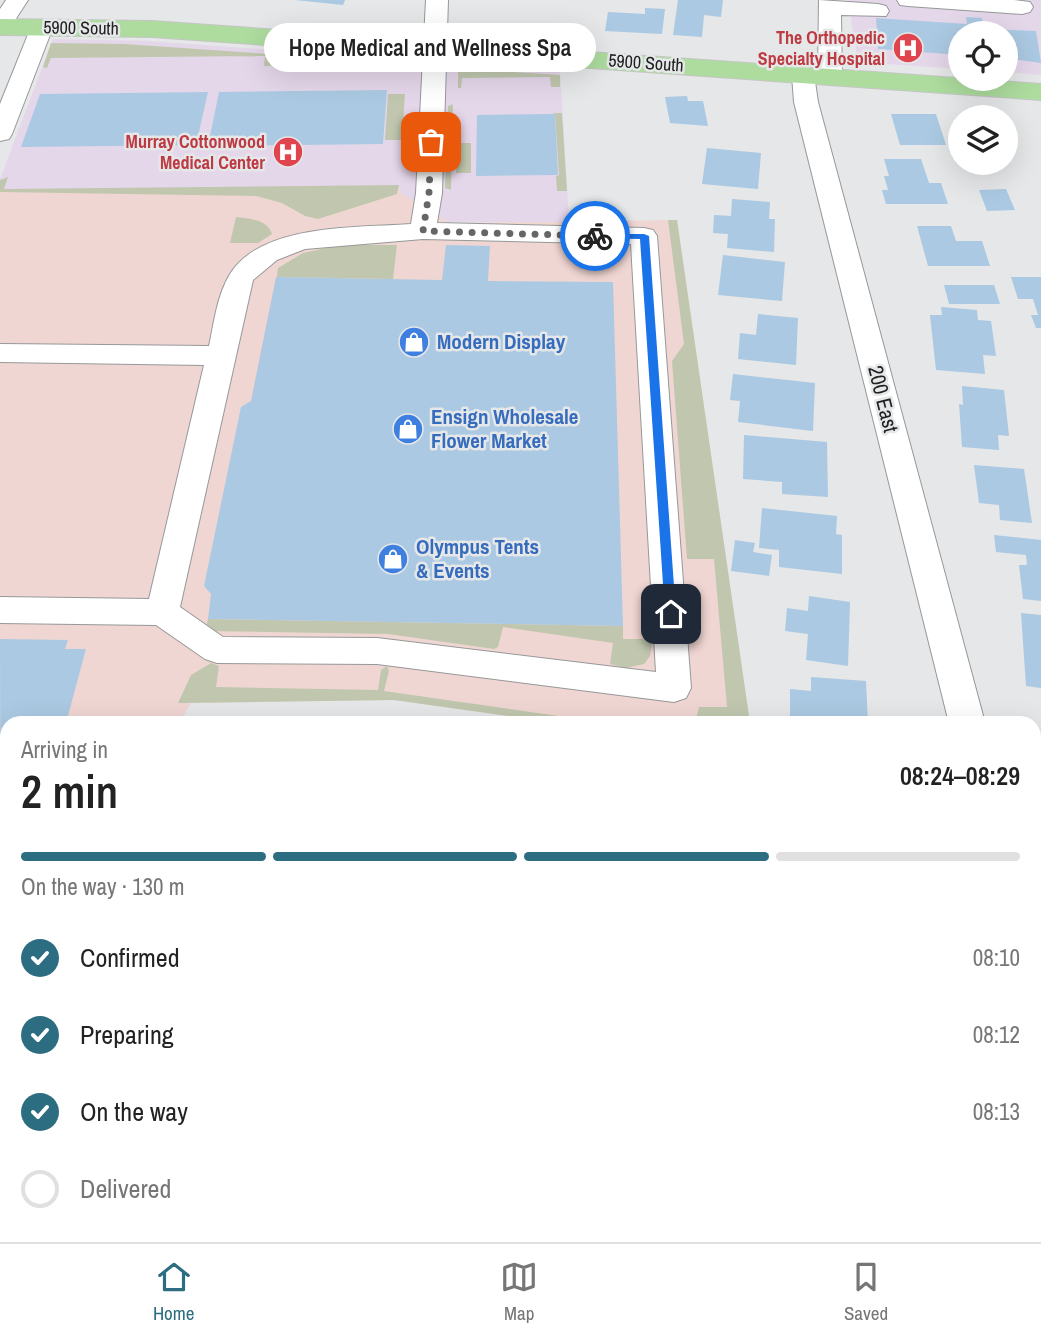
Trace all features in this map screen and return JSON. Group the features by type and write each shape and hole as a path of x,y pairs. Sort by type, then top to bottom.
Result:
{"main road":[{"name":"5900 South","path":"0,27 152,29 1041,92"}],"street":[{"path":"0,27 18,0"},
{"path":"423,231 429,193 438,0"},
{"path":"908,0 1022,7"},
{"path":"830,4 878,11"},
{"name":"200 East","path":"830,4 816,76 806,103 965,716"},
{"path":"0,133 42,27"},
{"path":"0,610 162,612 217,650 377,651 674,688 644,236 423,231 302,241 268,254 242,276 236,288 162,612"},
{"path":"0,353 222,356"}],"shaded area":[{"name":"The Orthopedic Specialty Hospital","path":"848,0 1041,0 1041,75 1018,73 1018,21 948,21 948,68 858,62"},
{"name":"Murray Cottonwood Medical Center","path":"53,39 148,41 560,71 569,222 449,222 399,192 399,186 0,190 0,179"},
{"path":"399,185 449,222 455,223 677,220 749,716 509,716 394,700 191,703 183,716 0,716 0,190"}],"green space":[{"path":"51,43 124,44 402,63 264,66 265,56 51,58 47,68 43,67"},
{"path":"463,69 560,75 560,87 551,87 550,77 462,78 461,88 458,88 458,72"},
{"path":"388,94 405,94 402,140 385,140"},
{"path":"453,104 451,190 445,188 448,106"},
{"path":"552,113 562,113 567,191 557,191 556,176 559,175 555,114"},
{"path":"456,143 471,143 471,173 456,173"},
{"path":"8,177 4,189 399,185 397,194 318,219 305,216 282,203 256,196 0,192 0,180"},
{"path":"236,217 262,223 272,234 258,243 230,243"},
{"path":"668,220 677,220 749,716 697,716 699,707 727,707 714,559 687,559 672,361 684,344"},
{"path":"340,245 397,245 393,279 277,277 278,268 303,253"},
{"path":"208,619 623,626 623,639 647,639 652,643 650,656 644,664 626,668 610,664 613,643 503,627 498,647 494,649 388,634 205,631"},
{"path":"211,663 219,666 216,687 378,690 381,670 387,666 389,671 384,691 558,716 509,716 394,700 178,703 191,675"}],"building":[{"path":"295,0 345,0 343,5"},
{"path":"678,0 723,0 721,17 704,15 702,37 673,35"},
{"path":"645,8 665,9 662,34 605,31 608,12 645,14"},
{"path":"966,17 982,18 983,21 967,21"},
{"path":"876,18 948,23 948,54 878,49"},
{"path":"1018,30 1036,31 1041,63 1018,60"},
{"path":"387,90 383,144 208,146 219,92"},
{"path":"208,92 196,145 21,147 40,94"},
{"path":"687,96 688,101 703,101 708,126 670,123 665,97"},
{"path":"555,114 558,175 476,176 477,115"},
{"path":"891,114 936,114 946,145 900,145"},
{"path":"707,148 761,153 758,189 702,184"},
{"path":"884,159 921,159 929,183 941,183 948,204 886,204 882,190 888,190 884,176 889,176"},
{"path":"1006,189 1015,210 987,211 979,190"},
{"path":"732,199 770,202 769,219 775,219 774,252 727,248 728,234 713,233 714,215 731,216"},
{"path":"917,226 951,226 956,241 982,241 990,266 928,266"},
{"path":"446,245 490,246 488,281 613,282 623,626 208,619 211,594 204,586 241,407 251,401 276,277 442,280"},
{"path":"723,255 785,262 782,301 718,295"},
{"path":"1011,277 1041,277 1041,328 1036,328 1031,315 1038,315 1033,299 1018,299"},
{"path":"944,285 994,285 1000,304 949,304"},
{"path":"941,307 977,310 978,320 991,321 996,356 983,355 985,374 936,370 930,315 942,315"},
{"path":"758,314 798,318 796,365 738,359 740,333 756,335"},
{"path":"733,374 815,383 813,431 738,422 740,401 730,400"},
{"path":"962,386 1004,390 1009,436 998,435 999,450 962,447 959,404 963,405"},
{"path":"744,435 827,442 828,497 782,494 782,482 743,479"},
{"path":"974,465 1024,469 1032,523 1000,520 999,505 979,503"},
{"path":"762,508 837,516 836,534 842,535 842,574 779,567 779,550 759,548"},
{"path":"994,535 1041,540 1041,601 1023,599 1019,565 1027,565 1026,555 996,552"},
{"path":"735,540 755,543 753,552 772,555 769,576 731,571"},
{"path":"809,596 850,602 848,666 806,660 808,634 785,631 787,608 808,611"},
{"path":"1021,613 1041,615 1041,688 1026,686"},
{"path":"0,639 68,640 65,649 86,649 68,716 0,716"},
{"path":"811,677 866,681 868,716 790,716 790,689 811,691"}],"way so far":[{"path":"431,142 429,193 423,231 452,234 595,236"}],"place":[{"name":"The Orthopedic Specialty Hospital","path":"908,48"},
{"name":"Hope Medical and Wellness Spa","path":"431,142"},
{"name":"Murray Cottonwood Medical Center","path":"288,152"},
{"name":"Modern Display","path":"414,342"},
{"name":"Ensign Wholesale Flower Market","path":"408,429"},
{"name":"Olympus Tents & Events","path":"393,559"}],"route":[{"path":"595,236 644,236 671,614"}]}
